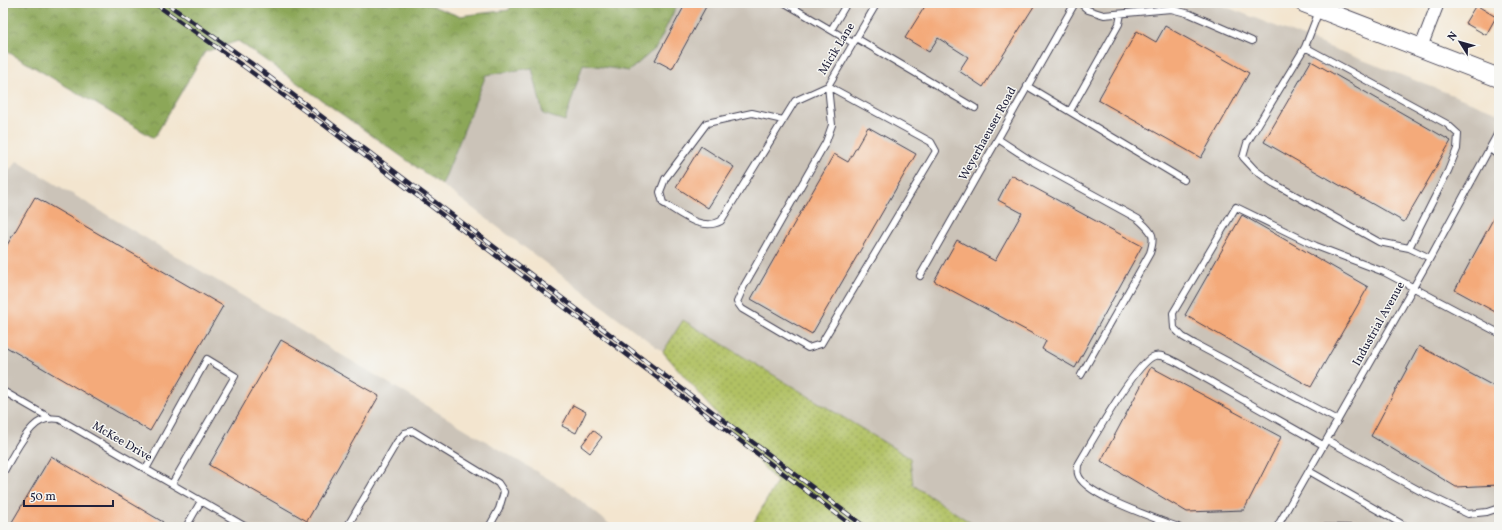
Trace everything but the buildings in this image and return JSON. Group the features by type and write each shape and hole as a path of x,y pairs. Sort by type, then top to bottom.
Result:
{"main road":[{"path":"1312,6 1499,78"}],"street":[{"path":"1421,47 1438,3"}],"lane":[{"path":"786,3 831,30 855,41 976,108"},
{"path":"831,30 847,3"},
{"name":"Micik Lane","path":"828,86 877,3"},
{"name":"Weyerhaeuser Road","path":"920,276 1075,3"},
{"path":"1080,3 1088,10 1104,15 1171,8 1190,14 1252,41"},
{"path":"1312,6 1305,47 1247,143 1243,157 1255,170 1273,183 1379,242 1409,248 1430,258"},
{"path":"1070,111 1119,24 1121,14"},
{"path":"1305,47 1447,124 1458,134 1457,149 1448,171 1409,248"},
{"path":"828,86 931,142 936,151 821,344 808,348 742,309 737,302 744,286 826,142 832,125 828,86"},
{"path":"783,120 752,113 707,124 665,179 660,192 663,203 689,220 707,225 715,225 721,222 783,120 794,101 828,86"},
{"path":"1027,86 1184,180"},
{"name":"Industrial Avenue","path":"1277,527 1430,258 1499,131"},
{"path":"998,139 1030,160 1138,220 1150,231 1154,241 1150,252 1081,375"},
{"path":"1490,149 1499,156"},
{"path":"1338,420 1183,337 1174,328 1173,313 1176,307 1236,207 1316,246 1384,272 1499,333"},
{"path":"1178,527 1131,509 1090,489 1082,482 1078,474 1078,465 1132,377 1154,356 1163,356 1178,363 1325,442 1468,514 1487,512 1499,508"},
{"path":"146,469 207,359 235,376 172,484"},
{"name":"McKee Drive","path":"3,391 50,418 59,419 246,527"},
{"path":"3,473 34,425 42,420 50,418"},
{"path":"347,527 397,442 405,433 413,432 498,482 504,492 499,509 490,527"},
{"path":"1309,471 1407,527"},
{"path":"186,527 201,501"}],"shaded area":[{"path":"678,3 1216,3 1499,113 1499,527 977,527 913,485 910,458 683,320 663,352 442,185 486,75 532,68 543,114 583,64 656,48"},
{"path":"17,161 569,491 613,527 3,527 3,178"}],"green space":[{"path":"3,3 424,3 459,16 509,10 512,3 678,3 656,48 629,71 583,64 565,121 543,114 532,68 486,75 442,185 238,41 205,52 154,138 3,49"},
{"path":"683,320 910,458 913,485 977,527 751,527 777,482 663,352"}],"railway":[{"path":"154,3 324,125 854,527"},
{"path":"166,3 251,63 865,527"}]}
